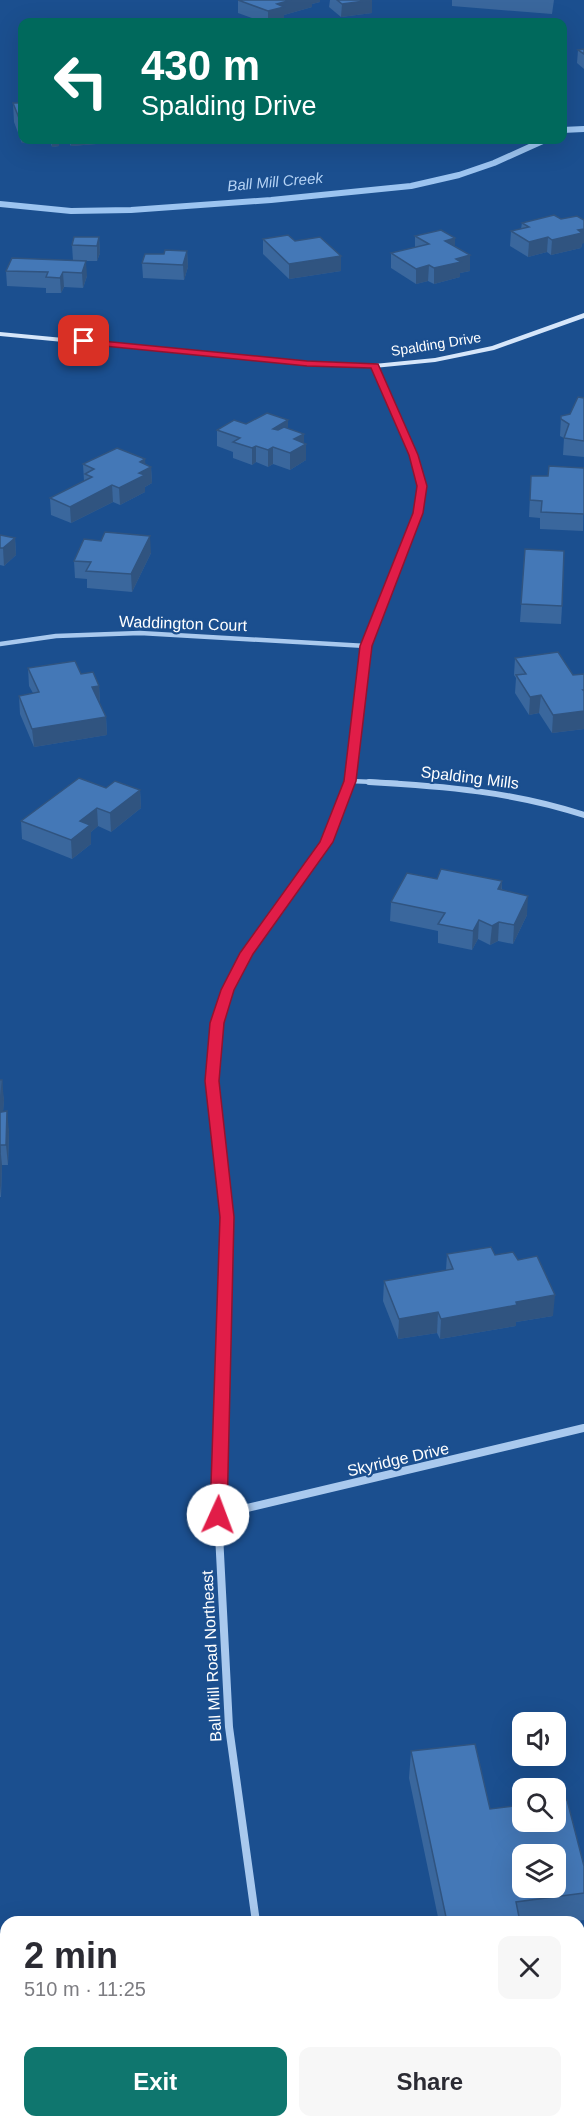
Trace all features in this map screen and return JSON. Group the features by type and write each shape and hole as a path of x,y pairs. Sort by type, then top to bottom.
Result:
{"street":[{"name":"Spalding Drive","path":"0,334 307,363 374,366 435,360 494,348 584,315"},
{"name":"Ball Mill Road Northeast","path":"255,1916 229,1728 218,1515 227,1217 212,1081 217,1023 228,990 246,953 326,842 350,781 366,646 418,513 422,486 413,455 374,366"},
{"name":"Waddington Court","path":"0,644 56,636 140,633 366,646"},
{"name":"Spalding Mills","path":"350,781 455,786 523,796 584,815"},
{"name":"Skyridge Drive","path":"218,1515 584,1428"}],"building":[{"path":"238,0 291,0 277,4 284,7 268,11"},
{"path":"337,0 372,0 342,4"},
{"path":"13,103 18,103 18,116"},
{"path":"554,215 561,219 577,216 584,220 584,229 578,230 582,233 552,240 548,237 529,242 511,231 529,227 522,223"},
{"path":"441,230 455,238 445,241 470,255 456,259 461,262 434,268 429,265 416,269 391,253 429,244 415,236"},
{"path":"288,235 295,241 320,237 341,256 289,264 263,239"},
{"path":"74,237 99,237 97,246 72,245"},
{"path":"165,250 187,251 183,265 142,263 145,254 164,254"},
{"path":"12,258 86,261 82,273 63,272 60,278 46,277 48,272 6,271"},
{"path":"578,397 584,398 584,441 564,438 569,424 561,419 561,416 570,414"},
{"path":"267,413 288,420 273,429 278,430 284,427 304,434 294,439 306,444 290,453 273,447 268,450 256,446 252,448 233,442 240,438 217,430 234,420 246,424"},
{"path":"117,448 145,459 140,462 151,467 139,473 145,475 119,488 112,485 70,507 50,498 92,477 85,474 94,469 83,464"},
{"path":"549,466 584,468 584,514 541,512 542,501 530,500 531,476 548,476"},
{"path":"105,532 150,536 131,574 86,571 91,562 74,561 84,539 101,541"},
{"path":"0,535 15,538 0,548"},
{"path":"525,549 564,551 562,606 521,604"},
{"path":"558,652 573,675 584,674 584,711 553,715 541,695 530,697 516,675 526,674 515,658"},
{"path":"75,661 81,674 93,672 99,686 92,687 106,717 32,729 19,696 39,692 28,668"},
{"path":"79,778 106,788 115,781 140,790 110,813 97,808 80,821 90,825 71,840 21,821"},
{"path":"441,869 502,881 498,889 528,896 514,925 499,922 492,926 479,920 473,931 438,924 445,913 391,902 407,873 437,879"},
{"path":"0,1080 2,1080 1,1112 7,1111 6,1145 0,1145"},
{"path":"491,1247 495,1255 513,1252 518,1260 537,1256 555,1295 516,1302 517,1305 441,1319 438,1312 399,1319 384,1281 453,1269 447,1254"},
{"path":"475,1744 490,1809 512,1806 512,1832 566,1832 567,1800 584,1866 584,1893 566,1895 566,1844 512,1844 512,1898 546,1898 516,1902 519,1916 446,1916 411,1751"}],"waterway":[{"name":"Ball Mill Creek","path":"567,130 584,129"},
{"name":"Ball Mill Creek","path":"0,204 71,211 131,210 271,200 411,186 459,175 494,163 536,144"}],"route":[{"path":"84,341 307,363 374,366 413,455 422,486 418,513 366,646 350,781 326,842 246,953 228,990 217,1023 212,1081 227,1217 218,1515"}]}
